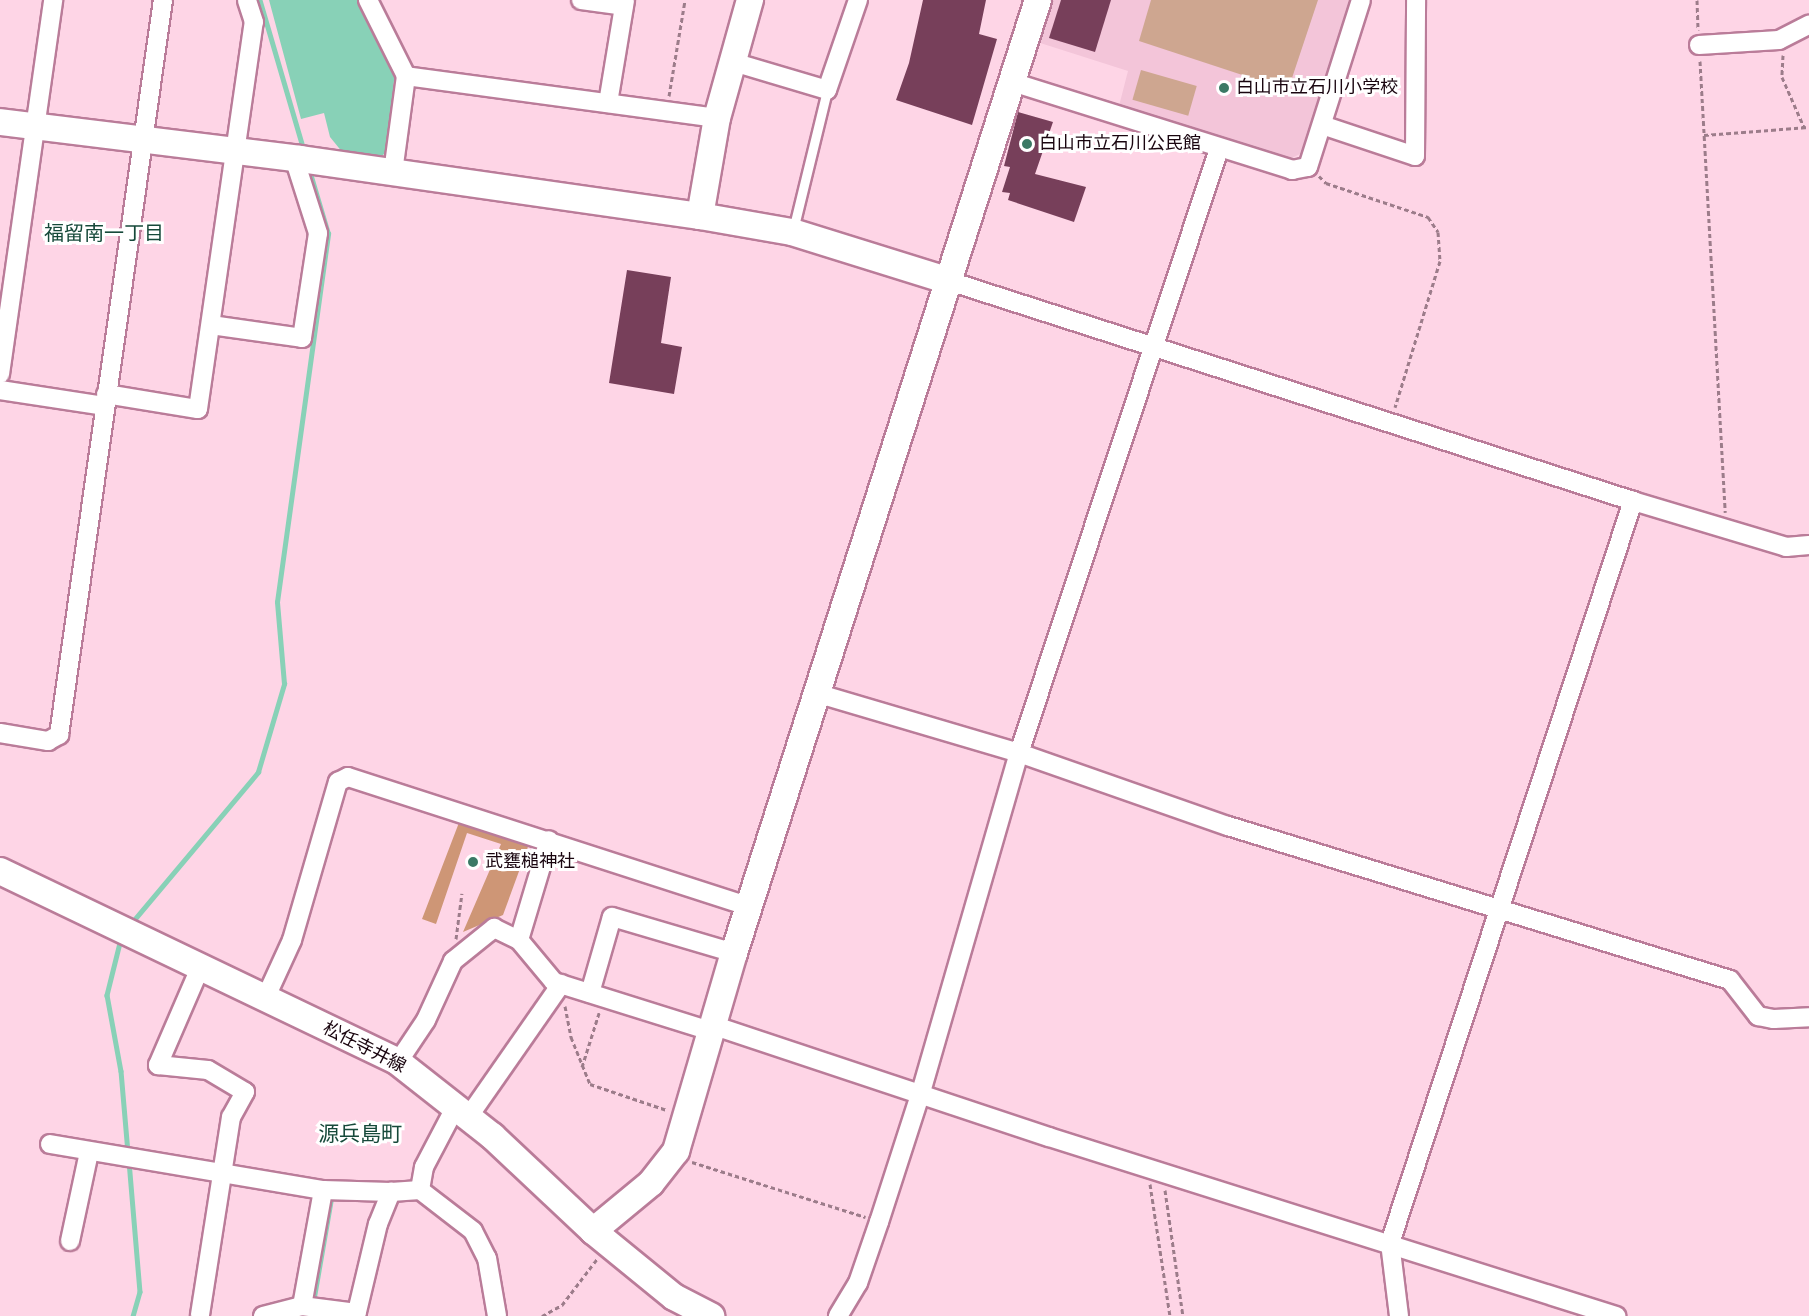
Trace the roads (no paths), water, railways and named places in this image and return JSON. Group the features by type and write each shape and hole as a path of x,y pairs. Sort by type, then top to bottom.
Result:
{"street":[{"path":"0,374 53,0"},
{"path":"0,733 48,741 59,735 141,141 164,0"},
{"path":"0,390 198,409 254,22 247,0"},
{"path":"368,0 406,76 393,172"},
{"path":"581,0 624,3 608,103"},
{"path":"700,216 717,118 750,0"},
{"path":"733,62 827,90 858,0"},
{"path":"601,1237 651,1183 672,1156 734,953 819,694 1038,0"},
{"path":"1012,82 1219,149 1292,170 1308,167 1361,0"},
{"path":"1322,125 1415,156 1416,0"},
{"path":"1699,45 1783,38 1809,25"},
{"path":"406,76 717,118"},
{"path":"0,122 302,159 700,216 792,232 949,280 1633,501 1786,547 1809,545"},
{"path":"838,1316 858,1283 879,1222 921,1092 1019,753 1219,149"},
{"path":"211,325 303,338 318,233 302,159"},
{"path":"1399,1316 1390,1243 1633,501"},
{"path":"819,694 1019,753 1228,826 1500,907 1730,980 1758,1016 1774,1019 1809,1017"},
{"path":"265,999 292,940 338,782 348,777 549,840 750,907"},
{"path":"519,940 549,840"},
{"name":"松任寺井線","path":"0,871 398,1062 463,1111 601,1237 674,1296 711,1316"},
{"path":"597,995 612,917 734,953"},
{"path":"398,1062 426,1020 453,961 494,928 519,940 554,982 921,1092 1155,1170 1616,1316"},
{"path":"200,968 158,1065 208,1070 245,1092 231,1117 200,1316"},
{"path":"420,1190 429,1157 561,984"},
{"path":"50,1144 323,1190 391,1192 420,1190 472,1231 487,1258 497,1316"},
{"path":"70,1241 89,1152"},
{"path":"302,1306 323,1190"},
{"path":"263,1316 302,1306 356,1315 378,1224 391,1192"}],"lane":[{"path":"792,232 827,90"}],"waterway":[{"path":"260,0 304,150"},
{"path":"134,920 258,772 284,684 277,602 328,234 309,170"},
{"path":"120,943 107,995 121,1071 128,1153"},
{"path":"129,1161 140,1292 133,1316"},
{"path":"314,1297 331,1199"}],"place":[{"name":"白山市立石川小学校","path":"1224,88"},
{"name":"白山市立石川公民館","path":"1027,144"},
{"name":"武甕槌神社","path":"473,862"}],"district":[{"name":"福留南一丁目","path":"104,234"},
{"name":"源兵島町","path":"360,1134"}]}
